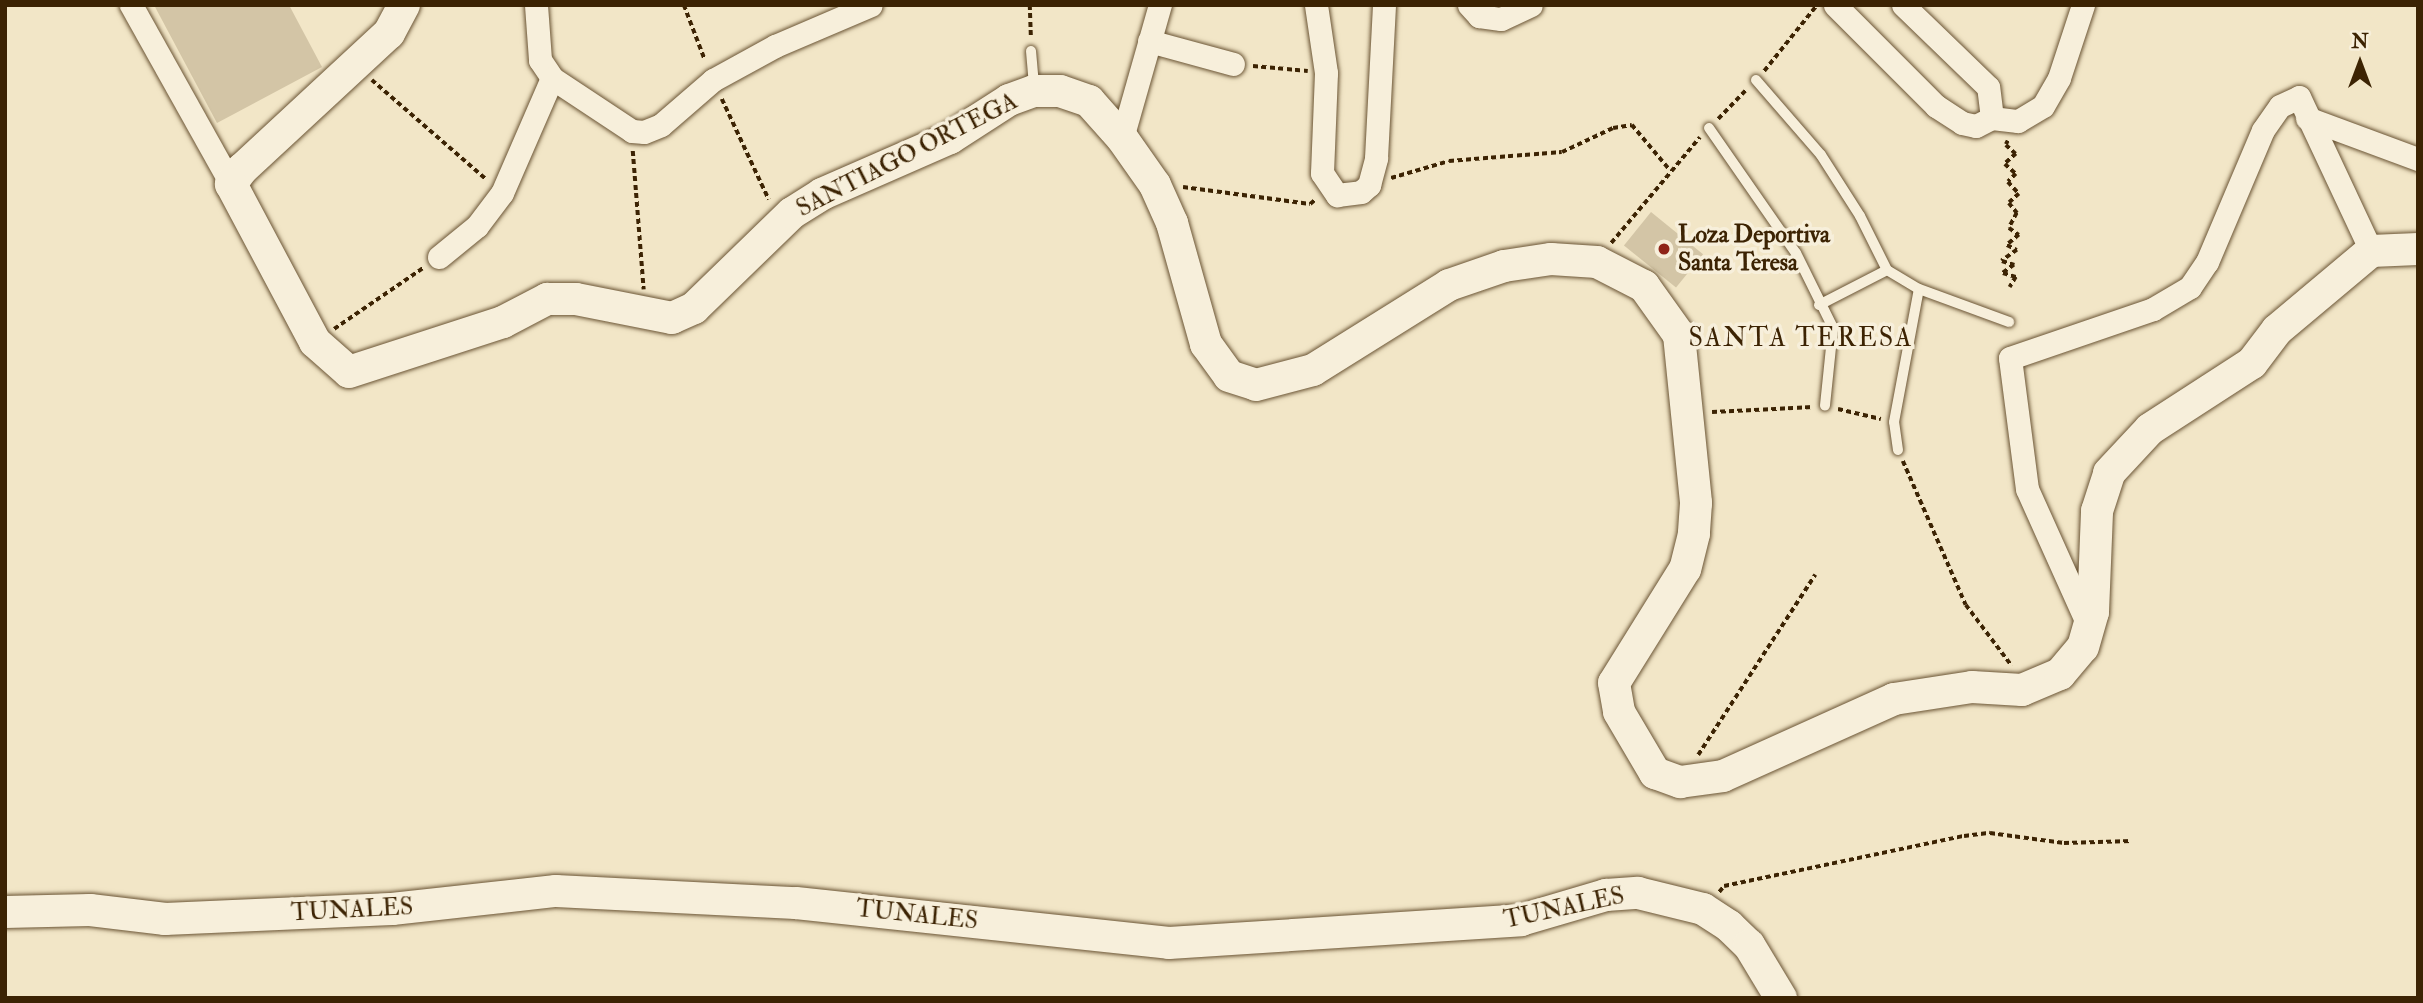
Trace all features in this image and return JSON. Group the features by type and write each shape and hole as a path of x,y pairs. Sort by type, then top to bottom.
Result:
{"street":[{"path":"131,5 231,184 352,63 389,33 404,5"},
{"path":"536,5 540,60 552,78 632,131 661,125 713,80 775,46 871,5"},
{"path":"1122,138 1160,5"},
{"path":"1316,5 1326,73 1322,173 1328,188 1337,195 1352,195 1369,185 1376,158 1384,5"},
{"path":"1469,5 1479,16 1501,19 1531,5"},
{"path":"1835,5 1936,106 1962,123 1976,126 1992,118 2018,121 2043,106 2059,78 2083,5"},
{"path":"1903,5 1988,87 1992,118"},
{"path":"1149,41 1233,64"},
{"path":"439,257 477,226 502,193 552,78"},
{"name":"SANTIAGO ORTEGA","path":"231,184 316,342 349,372 503,322 547,299 576,299 672,318 694,308 780,224 822,194 910,158 1009,100 1034,91 1060,90 1089,101 1122,138 1155,185 1172,223 1206,344 1229,376 1256,385 1313,370 1449,285 1504,266 1551,259 1597,262 1644,286 1671,319 1681,353 1696,503 1685,569 1614,683 1619,712 1655,772 1680,782"},
{"path":"2089,627 2027,489 2010,358 2153,309 2190,287 2207,262 2263,130 2280,106 2299,97 2306,118 2371,251"},
{"path":"2306,118 2418,159"},
{"path":"1680,782 1723,776 1894,699 1972,687 2022,690 2060,674 2083,647 2089,627 2097,511 2109,473 2150,429 2252,363 2277,330 2371,251 2418,249"},
{"name":"TUNALES","path":"5,912 90,910 165,919 392,909 556,891 796,902 1169,943 1521,920 1606,895 1638,893 1703,909 1749,946 1781,998"}],"lane":[{"path":"1031,51 1034,91"},
{"path":"1756,80 1821,155 1860,216 1887,270 1919,289 2009,322"},
{"path":"1709,128 1796,253 1833,328 1825,406"},
{"path":"1819,304 1887,270"},
{"path":"1898,450 1894,422 1919,289"}],"path":[{"path":"684,5 713,80 780,224"},
{"path":"1030,5 1031,51"},
{"path":"352,63 502,193"},
{"path":"1233,64 1326,73"},
{"path":"2010,287 2016,277 2003,273 2014,265 2002,261 2017,250 2007,245 2019,235 2009,228 2017,213 2009,203 2019,194 2008,182 2016,174 2005,163 2016,154 2006,145 2018,121"},
{"path":"1369,185 1449,161 1562,152 1613,128 1632,125 1669,169"},
{"path":"632,131 646,313"},
{"path":"1155,185 1310,204 1328,188"},
{"path":"316,342 439,257"},
{"path":"1686,413 1825,406 1894,422"},
{"path":"1898,450 1966,605 2008,656 2022,690"},
{"path":"1680,782 1815,575"},
{"path":"1703,909 1724,886 1964,836 1990,833 2064,843 2132,841"}],"shaded area":[{"path":"154,5 289,5 322,67 217,123"},
{"name":"Loza Deportiva Santa Teresa","path":"1651,212 1703,254 1676,288 1624,245"}],"place":[{"name":"Loza Deportiva Santa Teresa","path":"1664,249"}],"district":[{"name":"SANTA TERESA","path":"1801,339"}]}
